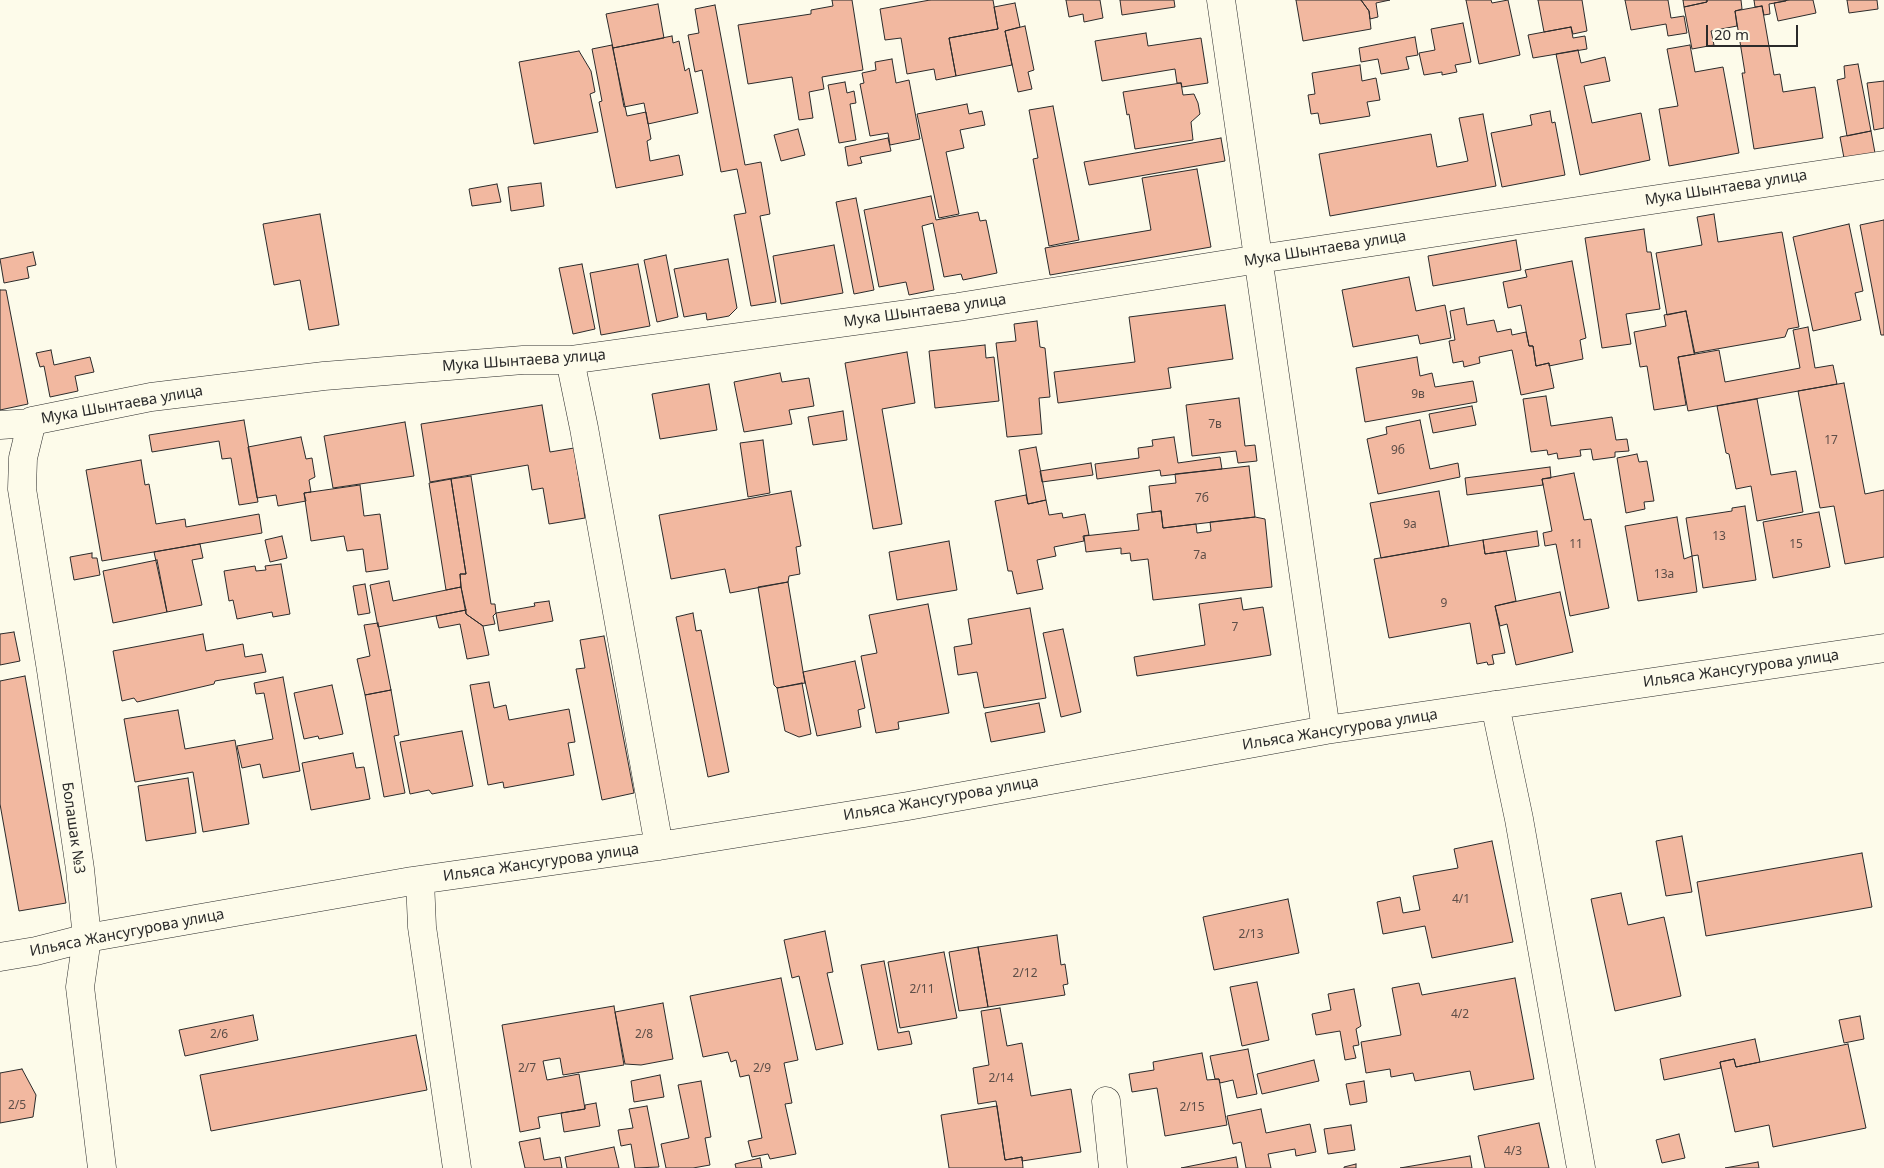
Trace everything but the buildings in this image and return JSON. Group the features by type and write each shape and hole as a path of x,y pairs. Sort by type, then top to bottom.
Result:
{"street":[{"path":"1222,0 1326,730"},
{"name":"Мука Шынтаева улица","path":"22,489 23,458 32,421 151,398 324,376 523,360 570,360 958,307 1259,258 1884,164"},
{"path":"570,360 660,846"},
{"path":"0,425 31,423"},
{"name":"Болашак №3","path":"22,489 53,680 80,869 87,938 80,987 102,1168"},
{"name":"Ильяса Жансугурова улица","path":"0,957 36,951 87,938 420,880 660,846 908,806 1326,730 1884,648"},
{"path":"1495,705 1519,819 1581,1168"},
{"path":"420,880 422,927 457,1168"},
{"path":"1106,1101 1113,1168"}]}
